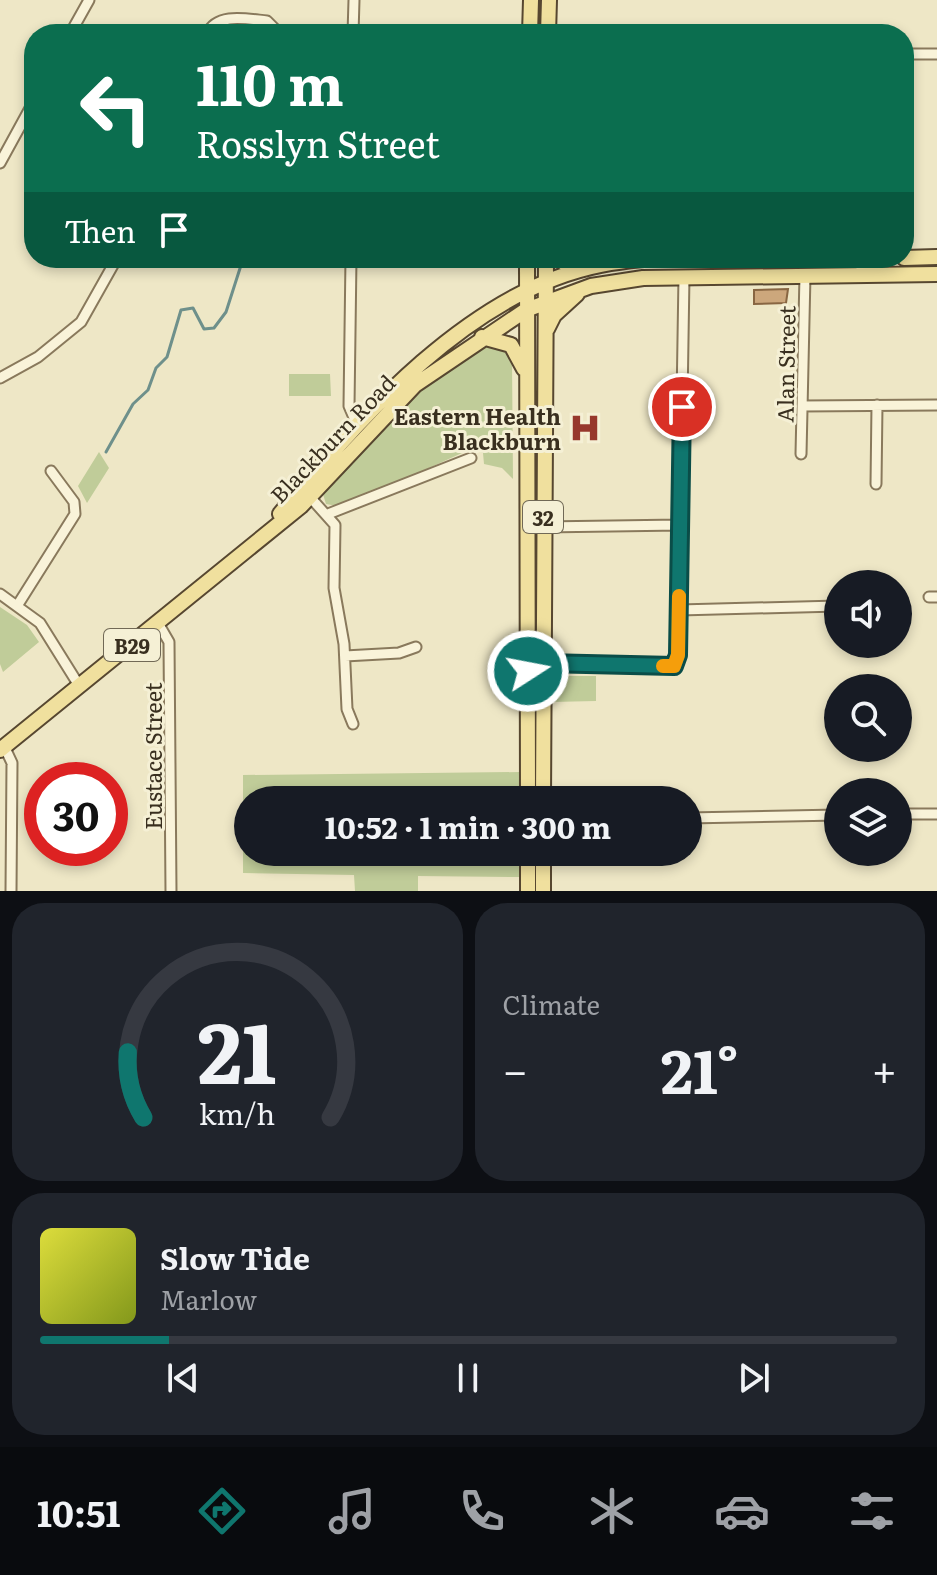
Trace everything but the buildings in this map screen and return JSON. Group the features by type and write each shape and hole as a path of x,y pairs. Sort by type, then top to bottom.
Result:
{"main road":[{"path":"530,24 531,0"},
{"path":"548,24 549,0"},
{"path":"914,258 937,257"},
{"name":"32","path":"527,268 526,373 542,786"},
{"name":"32","path":"529,786 538,670 543,527 546,268"},
{"path":"570,268 574,271"},
{"name":"Blackburn Road","path":"2,749 262,536 344,461 362,431 429,357 526,290 590,268"},
{"name":"Blackburn Road","path":"306,493 318,471 415,385 482,337 545,301 591,286 684,276 937,274"},
{"path":"544,336 563,305 591,286"},
{"path":"482,337 511,345 526,373"},
{"path":"318,471 344,461"},
{"path":"528,866 528,891"},
{"path":"543,866 543,891"}],"street":[{"path":"76,24 89,0"},
{"path":"353,24 354,0"},
{"path":"214,24 225,19 267,21 270,24"},
{"path":"914,54 937,54"},
{"path":"0,163 24,119"},
{"path":"0,378 38,357 81,322 111,268"},
{"path":"351,268 349,406 362,431"},
{"path":"861,268 861,275"},
{"name":"Alan Street","path":"801,454 805,275"},
{"path":"538,670 575,665 674,666 678,655 684,276"},
{"path":"876,484 877,405"},
{"path":"802,406 937,405"},
{"path":"328,514 471,458"},
{"path":"17,606 75,514 74,502 51,471"},
{"path":"306,493 335,525 334,588 345,656 345,699 353,724"},
{"path":"543,527 680,525"},
{"path":"0,594 40,623 80,687"},
{"path":"679,610 824,606"},
{"name":"Eustace Street","path":"158,623 169,642 171,891"},
{"path":"345,656 399,653 416,647"},
{"path":"2,749 12,763 11,891"},
{"path":"912,814 937,814"},
{"path":"702,818 824,815"}],"green space":[{"path":"479,345 503,346 512,362 513,479 502,468 484,464 483,453 473,448 343,507 326,504 322,491 427,381"},
{"path":"289,374 330,374 331,396 289,396"},
{"path":"99,452 109,468 87,503 78,486"},
{"path":"0,607 27,625 39,642 3,672 0,664"},
{"path":"559,676 596,676 596,701 552,702 552,683"},
{"path":"520,772 520,786 243,786 243,775"},
{"path":"243,866 519,866 519,877 418,876 418,891 355,891 354,875 243,873"}],"waterway":[{"path":"106,452 133,404 148,390 156,368 167,357 181,310 193,308 204,329 214,328 226,312 240,268"}],"slow traffic":[{"path":"663,666 674,666 678,655 679,596"}],"place":[{"name":"Eastern Health Blackburn","path":"585,428"}],"route":[{"path":"528,671 543,663 674,666 678,655 682,407"}]}
